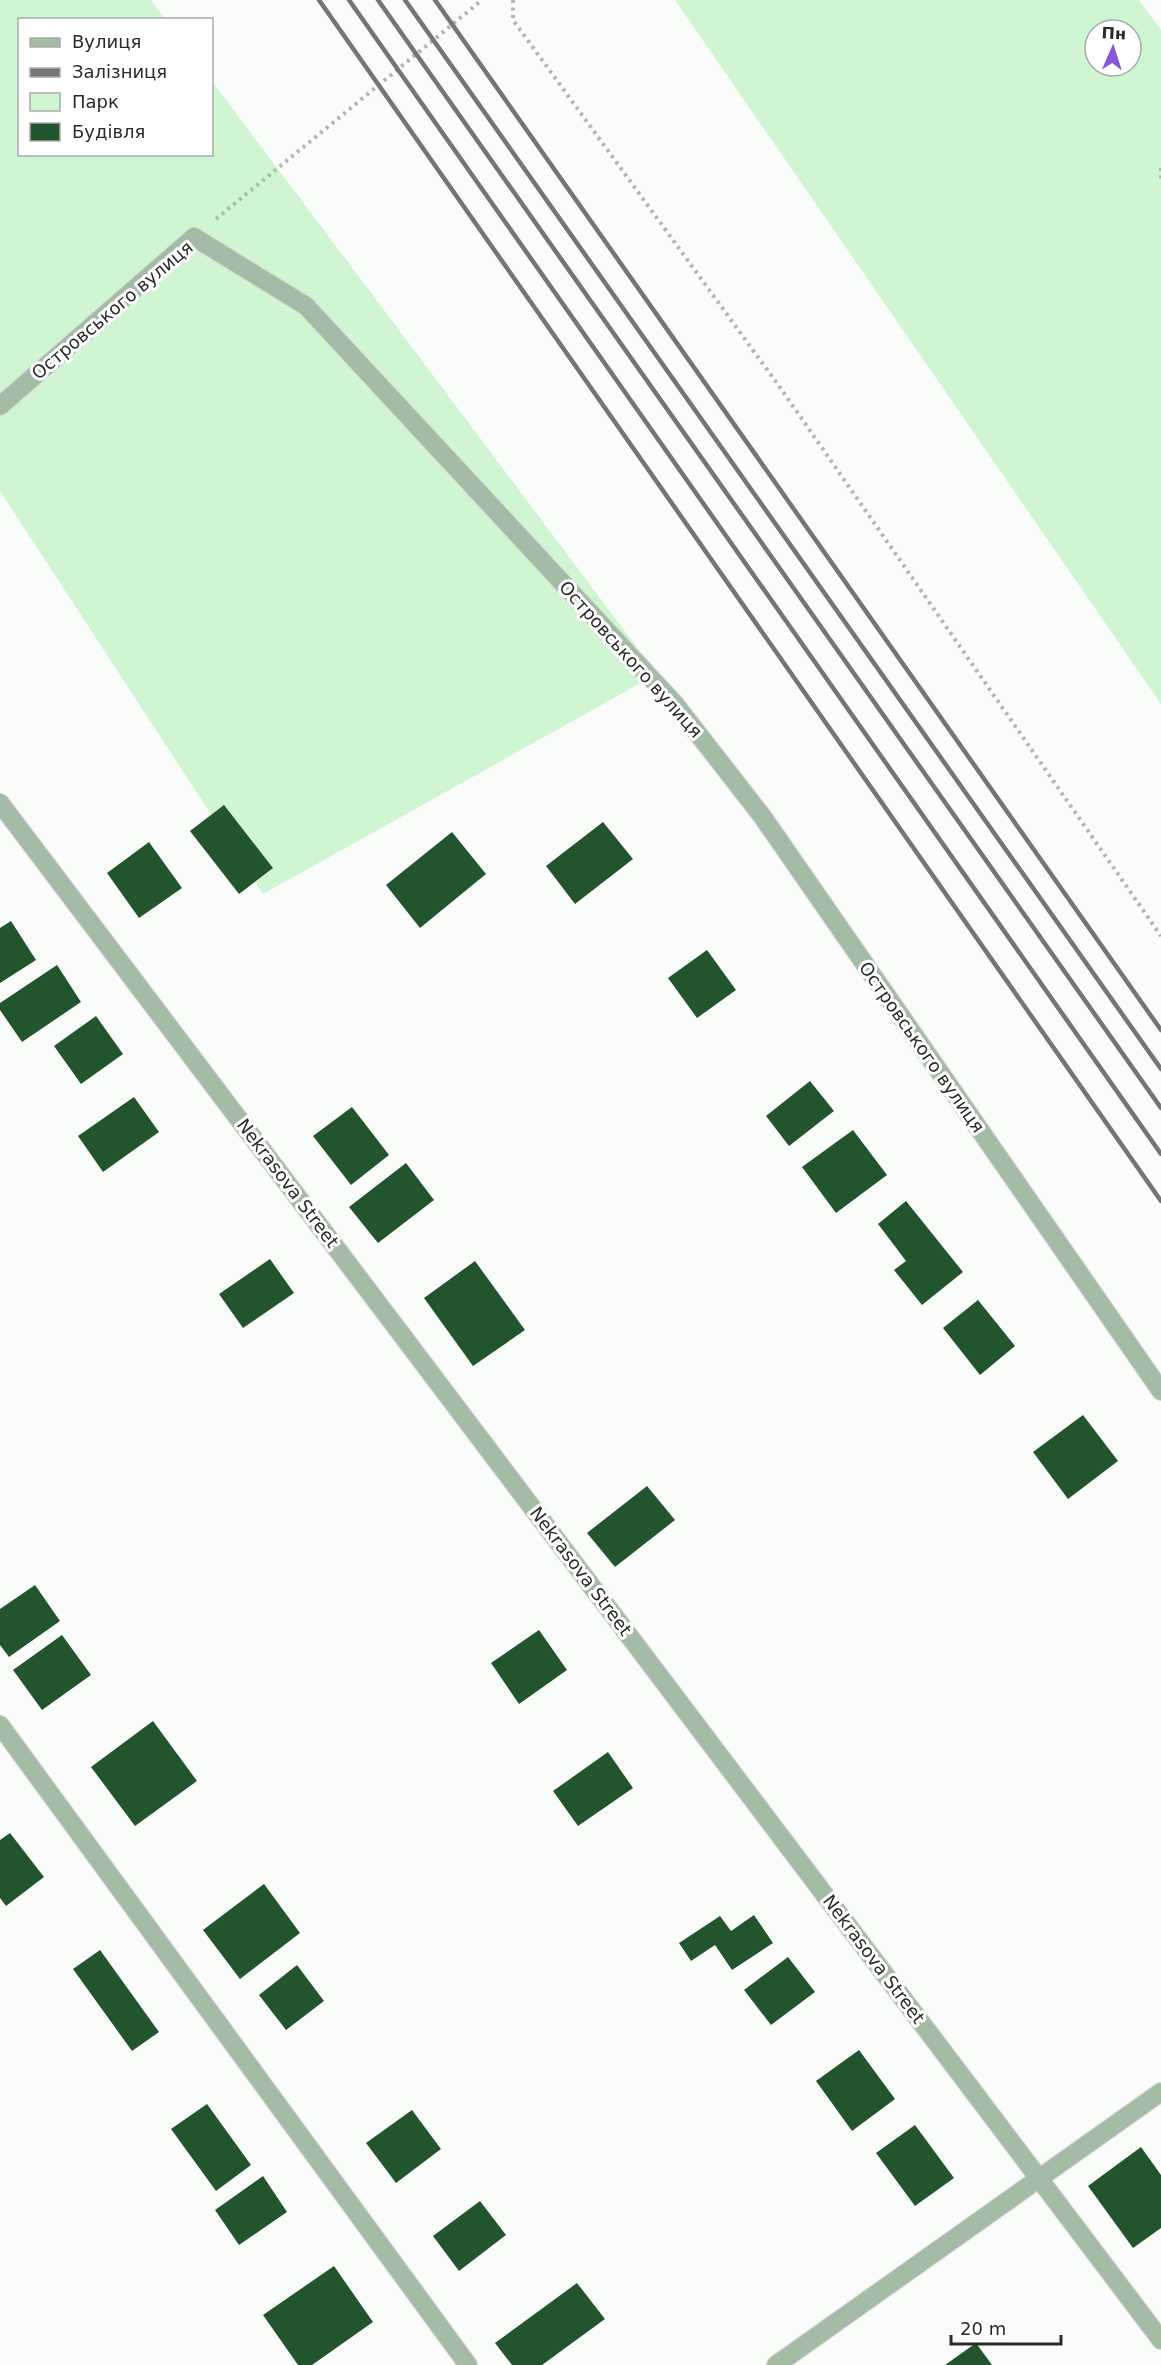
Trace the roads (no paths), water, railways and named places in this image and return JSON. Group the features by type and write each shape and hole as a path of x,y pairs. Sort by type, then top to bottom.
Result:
{"street":[{"name":"Островського вулиця","path":"0,406 194,237 306,306 674,704 762,816 1161,1391"},
{"name":"Nekrasova Street","path":"0,803 1161,2340"},
{"path":"0,1725 468,2365"},
{"path":"776,2365 1038,2176 1161,2092"}],"railway":[{"path":"319,0 1161,1201"},
{"path":"349,0 1161,1154"},
{"path":"378,0 1161,1108"},
{"path":"405,0 1161,1069"},
{"path":"435,0 1161,1030"}]}
